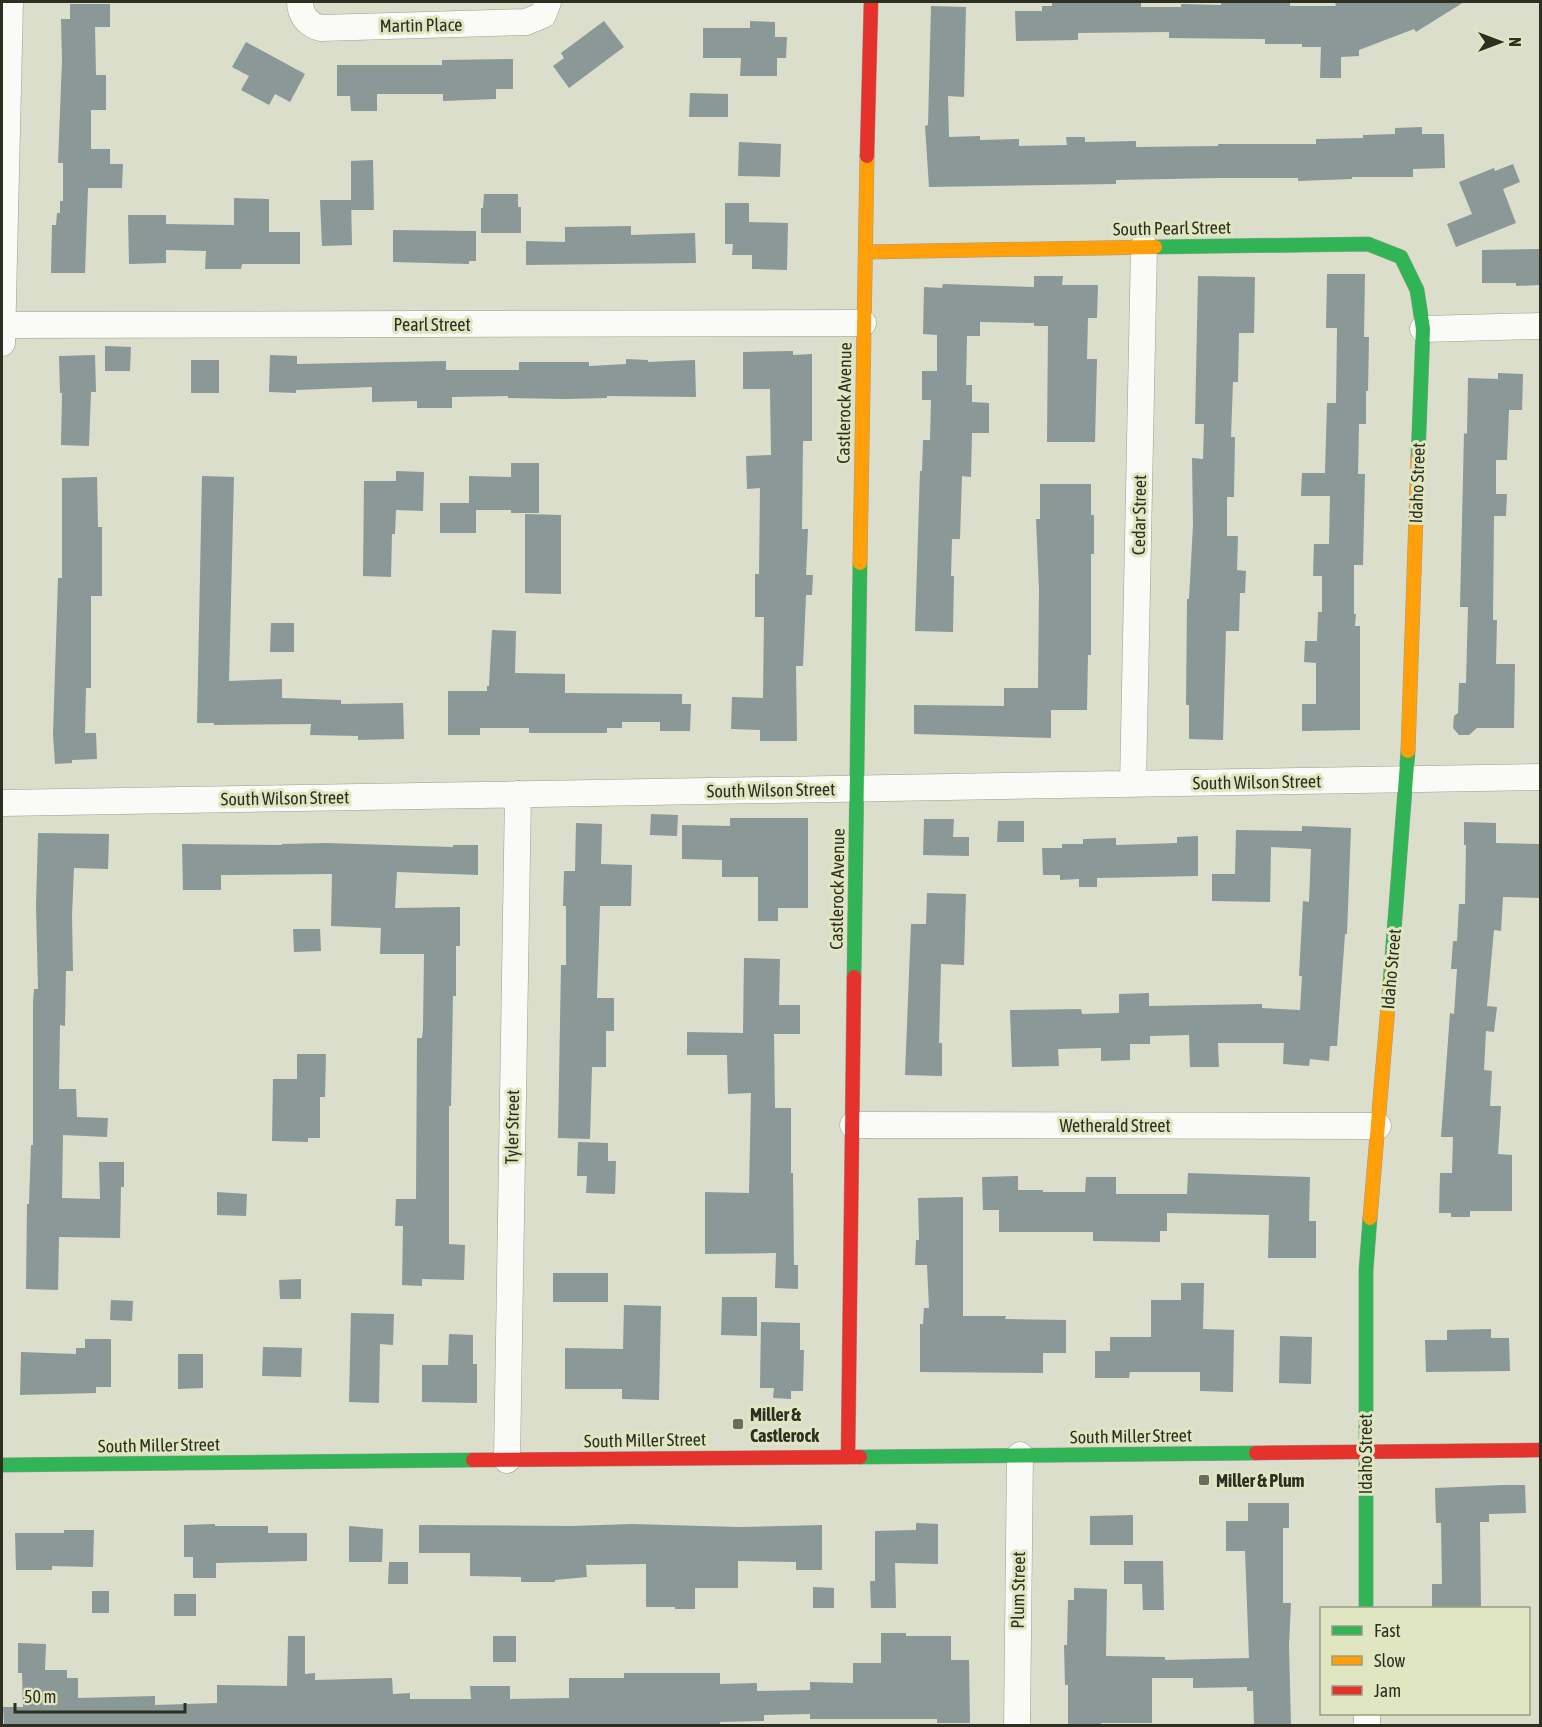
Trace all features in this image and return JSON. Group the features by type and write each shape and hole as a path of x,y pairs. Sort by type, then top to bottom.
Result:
{"street":[{"path":"2,343 10,2"},
{"name":"Martin Place","path":"300,2 299,6 306,20 311,26 321,28 526,22 543,15 548,2"},
{"path":"866,252 871,2"},
{"name":"South Pearl Street","path":"866,252 1368,244 1401,257 1417,290 1422,328"},
{"name":"Cedar Street","path":"1133,784 1144,246"},
{"name":"Castlerock Avenue","path":"848,1456 863,323 866,252"},
{"name":"Pearl Street","path":"2,325 863,323"},
{"path":"1422,328 1540,326"},
{"name":"Idaho Street","path":"1366,1607 1366,1270 1407,779 1422,328"},
{"name":"South Wilson Street","path":"2,803 1540,777"},
{"name":"Tyler Street","path":"507,1460 518,794"},
{"name":"Wetherald Street","path":"853,1125 1378,1126"},
{"name":"South Miller Street","path":"2,1465 1540,1450"},
{"name":"Plum Street","path":"1017,1725 1020,1455"}],"building":[{"path":"1141,2 1141,7 1181,7 1181,4 1221,5 1221,2 1290,2 1290,6 1336,6 1335,2 1464,2 1416,32 1414,29 1359,50 1359,56 1341,57 1341,78 1320,78 1321,47 1302,47 1302,44 1265,44 1265,39 1169,38 1169,32 1078,33 1078,40 1016,41 1015,11 1042,11 1042,6 1052,6 1052,3"},
{"path":"70,4 110,4 110,27 95,27 96,75 106,75 106,110 91,110 91,149 110,149 110,164 123,164 122,188 88,188 85,273 51,273 52,225 56,225 57,213 60,213 60,201 63,201 63,163 58,163 62,60 61,19 70,19"},
{"path":"931,6 966,7 964,97 948,96 949,137 980,136 980,140 1019,139 1019,146 1067,145 1066,137 1085,137 1085,142 1136,141 1136,147 1316,144 1316,139 1363,138 1363,135 1395,134 1395,128 1422,127 1422,134 1444,134 1445,168 1413,169 1413,177 1352,177 1352,179 1298,181 1298,178 1116,180 1116,184 929,187 925,126 928,125"},
{"path":"604,21 624,47 569,88 553,66 564,58 561,53"},
{"path":"750,21 775,22 775,37 787,37 786,58 777,58 777,76 740,76 741,58 703,58 703,28 750,28"},
{"path":"246,42 305,74 290,102 275,94 269,105 241,90 249,76 232,67"},
{"path":"513,59 513,89 496,89 496,99 443,101 443,94 377,94 377,111 351,111 350,96 337,96 337,65 442,65 442,60"},
{"path":"690,93 728,94 728,117 689,117"},
{"path":"739,142 781,144 780,177 738,176"},
{"path":"373,160 374,210 351,210 351,161"},
{"path":"1513,164 1520,182 1503,189 1516,223 1456,247 1447,224 1472,214 1459,182 1494,168 1495,171"},
{"path":"484,194 518,194 518,207 521,207 521,233 481,233 481,208 483,208"},
{"path":"234,198 269,199 269,232 300,232 300,264 242,264 241,269 205,269 206,251 166,250 166,263 129,264 128,215 166,215 166,224 234,225"},
{"path":"320,200 351,200 352,245 322,246"},
{"path":"725,203 749,203 749,222 788,223 787,270 752,269 752,255 732,255 733,244 725,244"},
{"path":"631,226 631,235 695,233 696,263 526,265 526,241 565,242 565,227"},
{"path":"393,230 476,231 476,261 469,261 469,264 393,262"},
{"path":"1539,249 1540,285 1516,286 1516,283 1482,283 1482,250"},
{"path":"1327,274 1365,274 1364,337 1369,337 1368,391 1366,391 1366,424 1359,424 1358,474 1365,474 1363,565 1354,565 1355,626 1360,626 1360,730 1302,731 1302,704 1316,704 1316,663 1304,662 1305,641 1317,641 1318,612 1322,612 1322,576 1313,576 1314,544 1329,544 1330,496 1301,496 1302,473 1325,473 1327,403 1336,403 1337,328 1326,328"},
{"path":"1034,276 1063,276 1062,285 1098,285 1097,318 1088,318 1087,359 1097,359 1095,442 1047,442 1048,326 1034,326 1034,323 980,322 980,336 967,336 966,385 972,385 972,402 989,403 989,433 972,433 971,477 962,476 960,539 952,539 953,632 915,631 920,471 922,471 923,440 930,440 931,400 922,400 922,371 937,371 937,335 923,334 924,287 942,288 943,284 1034,287"},
{"path":"1198,276 1255,277 1254,333 1239,333 1238,382 1233,382 1231,437 1235,437 1234,497 1227,497 1227,536 1238,536 1237,570 1246,571 1245,593 1240,593 1239,631 1226,631 1223,740 1189,739 1189,705 1186,705 1187,599 1189,599 1193,525 1192,458 1203,459 1204,424 1195,424"},
{"path":"105,346 131,347 130,371 105,371"},
{"path":"793,351 793,355 812,354 812,441 803,441 802,529 808,529 806,575 813,575 812,595 806,595 803,666 796,666 797,741 760,741 760,730 731,729 732,697 763,698 764,617 755,617 755,574 759,574 760,488 747,489 746,456 771,455 770,389 743,389 743,352"},
{"path":"95,355 96,392 91,392 89,446 61,445 62,393 60,393 59,356"},
{"path":"270,355 297,356 297,364 446,361 446,370 519,370 519,362 589,362 589,366 626,364 626,359 648,360 648,362 695,360 696,397 607,396 607,398 566,399 508,398 508,396 452,397 452,408 417,408 417,401 372,402 372,387 296,390 296,393 269,392"},
{"path":"191,360 219,360 219,393 191,393"},
{"path":"1498,373 1523,374 1522,410 1509,410 1507,460 1496,460 1496,494 1507,494 1506,516 1494,516 1493,620 1497,620 1496,664 1515,664 1514,728 1477,728 1469,735 1459,735 1453,728 1454,716 1458,713 1459,683 1466,683 1468,607 1460,607 1464,433 1467,434 1468,378 1498,379"},
{"path":"511,463 539,463 539,513 476,510 476,533 440,533 440,503 469,503 469,476 511,477"},
{"path":"396,471 424,472 423,511 396,510 395,534 392,534 391,577 363,576 364,481 396,481"},
{"path":"202,476 234,477 229,681 282,679 282,698 341,700 341,704 403,703 404,739 358,740 358,736 310,735 311,724 214,725 214,723 197,723"},
{"path":"97,477 98,527 102,527 102,596 91,596 91,688 86,688 85,733 96,733 97,759 72,760 72,763 55,764 53,735 58,578 62,578 62,478"},
{"path":"1040,484 1091,484 1094,554 1091,554 1091,655 1088,655 1087,710 1051,710 1051,738 914,734 914,705 1004,706 1004,688 1038,688 1039,590 1036,519 1040,519"},
{"path":"525,514 561,515 561,594 525,593"},
{"path":"271,623 294,623 294,652 270,652"},
{"path":"492,630 516,631 515,673 565,674 565,693 682,694 682,704 691,704 690,731 660,731 660,722 622,722 622,728 607,728 607,733 529,733 529,728 480,728 480,735 448,735 448,691 487,691"},
{"path":"651,814 678,815 677,836 650,835"},
{"path":"730,818 808,818 808,908 778,908 778,921 758,921 758,877 722,877 722,860 682,859 682,825 730,826"},
{"path":"924,819 954,819 953,837 969,837 969,856 923,855"},
{"path":"998,821 1024,821 1024,842 997,842"},
{"path":"1464,822 1496,823 1496,843 1540,844 1540,898 1503,897 1501,931 1494,930 1487,1006 1497,1007 1494,1032 1486,1031 1484,1070 1492,1071 1490,1106 1501,1106 1498,1154 1512,1155 1512,1211 1470,1211 1470,1217 1451,1217 1451,1213 1439,1213 1440,1173 1452,1173 1453,1137 1441,1137 1450,1013 1454,1014 1457,969 1451,969 1453,941 1457,941 1459,904 1465,904"},
{"path":"576,823 602,824 601,864 632,865 631,906 600,906 597,998 614,998 614,1031 606,1031 606,1067 592,1067 590,1139 558,1138 561,965 566,965 564,871 575,871"},
{"path":"1302,826 1351,828 1347,934 1345,934 1337,1046 1330,1046 1329,1061 1310,1059 1309,1066 1283,1064 1284,1043 1218,1043 1219,1067 1190,1067 1189,1035 1150,1036 1150,1044 1130,1044 1130,1060 1101,1061 1101,1048 1058,1049 1059,1066 1012,1067 1010,1010 1081,1009 1082,1014 1119,1013 1119,994 1149,993 1149,1006 1262,1004 1262,1008 1300,1010 1302,976 1299,976 1303,901 1309,902 1311,849 1271,847 1270,902 1212,901 1212,874 1235,874 1236,830 1302,831"},
{"path":"38,833 109,834 108,869 74,868 73,971 66,971 65,1026 60,1025 59,1089 76,1089 77,1117 108,1118 107,1137 63,1135 62,1198 100,1199 99,1162 124,1162 120,1238 59,1237 58,1290 26,1289 27,1204 29,1204 31,1145 33,1145 33,1002 34,989 38,989 36,906"},
{"path":"1198,836 1198,876 1097,878 1097,887 1079,887 1079,879 1060,880 1060,875 1043,875 1042,848 1062,848 1062,844 1083,844 1083,839 1116,838 1116,845 1177,843 1177,837"},
{"path":"326,843 453,847 453,845 478,845 478,875 397,872 395,908 460,907 460,946 456,946 456,996 453,996 451,1106 449,1106 449,1244 465,1245 464,1280 422,1279 422,1286 402,1285 403,1226 395,1226 396,1199 416,1199 417,1038 422,1038 423,1028 424,954 380,954 381,928 331,926 332,874 221,875 221,890 183,890 182,844"},
{"path":"927,893 966,894 964,965 941,964 939,1043 942,1043 942,1076 905,1075 911,924 926,924"},
{"path":"293,929 320,929 321,951 294,952"},
{"path":"744,958 780,959 779,1005 800,1005 800,1034 774,1034 775,1108 791,1108 794,1265 798,1265 798,1289 775,1288 776,1253 705,1254 705,1192 749,1193 751,1093 728,1094 727,1055 687,1055 687,1032 743,1033"},
{"path":"297,1054 326,1054 325,1097 320,1097 320,1138 308,1138 308,1142 272,1141 273,1079 297,1079"},
{"path":"578,1142 608,1143 608,1161 616,1161 615,1194 586,1193 587,1176 577,1176"},
{"path":"1188,1173 1310,1177 1309,1221 1316,1221 1316,1258 1268,1258 1269,1215 1167,1213 1167,1231 1160,1231 1160,1242 1093,1241 1093,1232 999,1232 999,1210 983,1210 982,1177 1018,1176 1018,1190 1085,1192 1086,1177 1116,1177 1116,1194 1187,1194"},
{"path":"217,1192 247,1194 246,1216 217,1215"},
{"path":"963,1197 963,1316 1066,1320 1066,1353 1043,1353 1043,1373 920,1372 920,1324 923,1324 924,1308 929,1308 927,1265 915,1265 916,1240 919,1240 918,1198"},
{"path":"553,1273 608,1273 608,1302 553,1302"},
{"path":"301,1279 301,1299 280,1299 279,1280"},
{"path":"1181,1283 1204,1283 1203,1329 1234,1330 1233,1392 1200,1391 1200,1372 1130,1372 1129,1378 1095,1378 1095,1351 1110,1351 1110,1337 1151,1337 1151,1300 1181,1300"},
{"path":"722,1297 757,1297 757,1336 721,1335"},
{"path":"111,1300 133,1301 132,1321 110,1320"},
{"path":"624,1305 661,1306 659,1400 622,1399 622,1389 565,1389 565,1348 623,1349"},
{"path":"351,1313 394,1314 393,1345 380,1344 379,1403 349,1402"},
{"path":"761,1322 800,1323 800,1350 804,1350 803,1391 791,1391 791,1399 773,1398 774,1388 760,1388"},
{"path":"1491,1329 1491,1338 1509,1338 1510,1371 1426,1372 1425,1340 1447,1340 1447,1330"},
{"path":"449,1334 473,1335 473,1364 477,1364 477,1403 422,1402 422,1365 448,1365"},
{"path":"1280,1336 1312,1337 1311,1384 1279,1383"},
{"path":"85,1339 111,1339 111,1387 96,1387 96,1393 20,1395 21,1352 76,1354 76,1348 85,1348"},
{"path":"263,1347 302,1348 301,1377 262,1376"},
{"path":"178,1354 203,1354 203,1388 178,1389"},
{"path":"1525,1485 1526,1513 1489,1514 1489,1522 1480,1522 1481,1607 1432,1607 1432,1584 1442,1584 1441,1523 1436,1523 1435,1488"},
{"path":"1248,1503 1289,1503 1289,1528 1283,1528 1283,1603 1291,1603 1289,1645 1291,1725 1254,1725 1253,1691 1247,1691 1247,1687 1193,1688 1193,1678 1152,1678 1152,1723 1068,1725 1068,1685 1065,1685 1064,1645 1067,1645 1068,1600 1074,1600 1074,1588 1107,1589 1106,1656 1165,1657 1165,1660 1249,1658 1245,1551 1226,1551 1226,1521 1248,1521"},
{"path":"1133,1515 1133,1545 1090,1545 1090,1516"},
{"path":"916,1523 938,1524 938,1564 895,1563 896,1608 871,1608 870,1581 875,1581 875,1531 916,1530"},
{"path":"215,1524 215,1526 268,1526 268,1533 307,1533 307,1561 216,1563 216,1578 193,1578 193,1557 184,1557 184,1525"},
{"path":"632,1524 738,1527 822,1525 822,1570 796,1570 796,1562 738,1561 738,1588 695,1588 695,1609 675,1609 675,1607 646,1607 646,1564 586,1565 587,1577 555,1580 555,1582 521,1582 521,1577 470,1576 470,1553 419,1553 419,1525"},
{"path":"349,1526 383,1529 382,1562 349,1562"},
{"path":"64,1530 94,1530 93,1567 52,1566 52,1570 16,1570 15,1533 64,1533"},
{"path":"1124,1561 1163,1561 1164,1610 1143,1610 1142,1584 1124,1584"},
{"path":"389,1562 408,1562 408,1584 388,1584"},
{"path":"813,1587 834,1588 834,1608 813,1608"},
{"path":"92,1591 109,1591 109,1613 92,1613"},
{"path":"174,1594 196,1594 196,1616 174,1616"},
{"path":"881,1633 906,1633 906,1636 951,1636 951,1660 969,1660 970,1723 937,1723 937,1719 810,1719 810,1714 764,1715 764,1721 720,1722 720,1725 4,1725 3,1707 23,1707 22,1673 18,1673 18,1643 46,1644 45,1670 67,1670 67,1678 78,1678 78,1698 155,1696 155,1705 217,1703 217,1685 287,1686 288,1636 305,1636 305,1674 315,1673 315,1680 392,1678 393,1694 410,1693 410,1699 471,1699 470,1686 510,1686 510,1699 569,1698 569,1678 624,1678 624,1673 720,1673 720,1684 757,1683 757,1691 810,1690 810,1682 853,1683 853,1663 881,1663"},
{"path":"493,1636 516,1636 516,1662 493,1662"}],"traffic: fast":[{"path":"1155,247 1368,244 1401,257 1417,290 1423,329 1418,458"},
{"path":"854,977 860,563"},
{"path":"1390,983 1408,751"},
{"path":"1366,1607 1366,1270 1370,1218"},
{"path":"860,1457 1256,1453"},
{"path":"2,1465 473,1460"}],"traffic: slow":[{"path":"860,563 867,156"},
{"path":"866,252 1155,247"},
{"path":"1408,751 1418,458"},
{"path":"1370,1218 1390,983"}],"traffic: jam":[{"path":"867,156 871,2"},
{"path":"848,1456 854,977"},
{"path":"1256,1453 1540,1450"},
{"path":"473,1460 860,1457"}],"place":[{"name":"Miller & Castlerock","path":"738,1424"},
{"name":"Miller & Plum","path":"1204,1480"}]}
